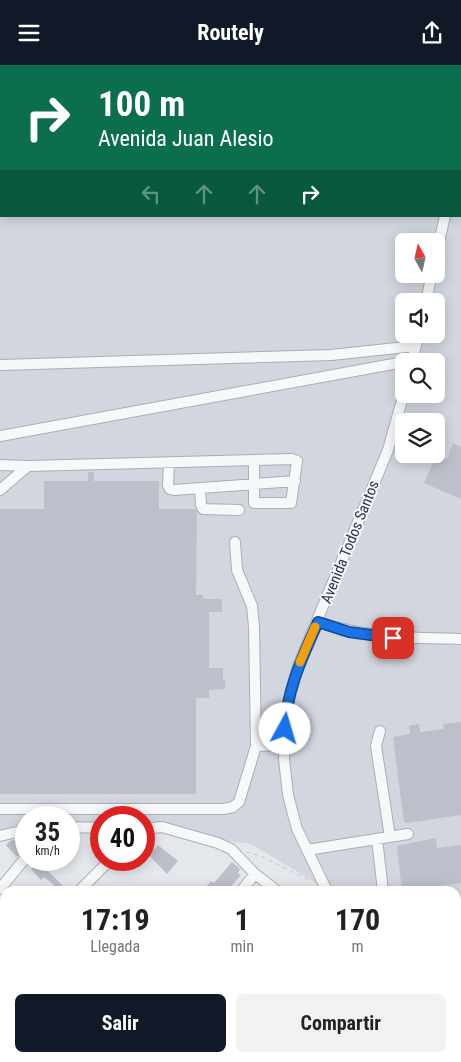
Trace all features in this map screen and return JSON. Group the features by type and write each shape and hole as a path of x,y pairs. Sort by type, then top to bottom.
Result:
{"street":[{"path":"441,233 445,217"},
{"path":"414,353 417,343"},
{"path":"0,365 331,355 416,346"},
{"path":"0,436 395,365"},
{"name":"Avenida Todos Santos","path":"324,886 297,829 288,795 285,745 286,712 298,666 318,622 388,450 401,403"},
{"path":"0,465 28,466 296,459 295,481 292,502 290,504 254,503 254,461"},
{"path":"169,463 168,485 170,489 295,481"},
{"path":"0,490 28,466"},
{"path":"200,488 203,509 239,510"},
{"path":"0,809 223,809 233,807 239,802 256,746 253,613 252,606 237,570 234,542"},
{"path":"318,622 349,632 393,638 461,639"},
{"path":"380,731 376,746 390,837"},
{"path":"256,746 285,745"},
{"path":"155,828 162,827 218,843 231,849 270,886"},
{"path":"0,836 15,833"},
{"path":"307,850 408,834"},
{"path":"377,839 382,886"},
{"path":"2,886 15,871"},
{"path":"84,886 99,871"},
{"path":"245,886 256,874"}],"path":[{"path":"231,849 261,856 319,886"}],"shaded area":[{"path":"0,217 461,217 461,886 321,886 251,844 155,831 155,806 90,806 90,829 80,829 80,806 15,806 15,834 0,840"}],"building":[{"path":"453,443 461,447 461,499 424,483 433,463 445,463 445,458 447,459"},
{"path":"88,472 94,472 94,481 159,481 159,509 195,509 197,511 196,595 203,595 203,599 222,599 222,612 209,612 209,668 223,668 225,689 209,690 209,698 196,698 196,794 0,794 0,509 44,509 44,481 88,481"},
{"path":"461,722 461,815 407,823 404,821 403,815 393,737 410,734 409,726 419,724 420,732 444,729 443,724"},
{"path":"436,838 437,848 461,845 461,883 439,886 401,886 397,846"},
{"path":"15,840 15,855 6,845"},
{"path":"158,845 178,861 167,874 155,861 155,848"},
{"path":"232,862 240,869 238,873 241,875 231,886 207,886 211,881 214,883"},
{"path":"33,871 48,871 63,886 53,886 44,877 41,880"}],"slow traffic":[{"path":"300,662 315,627"}],"route":[{"path":"285,729 286,712 298,666 318,622 349,632 393,638"}]}
